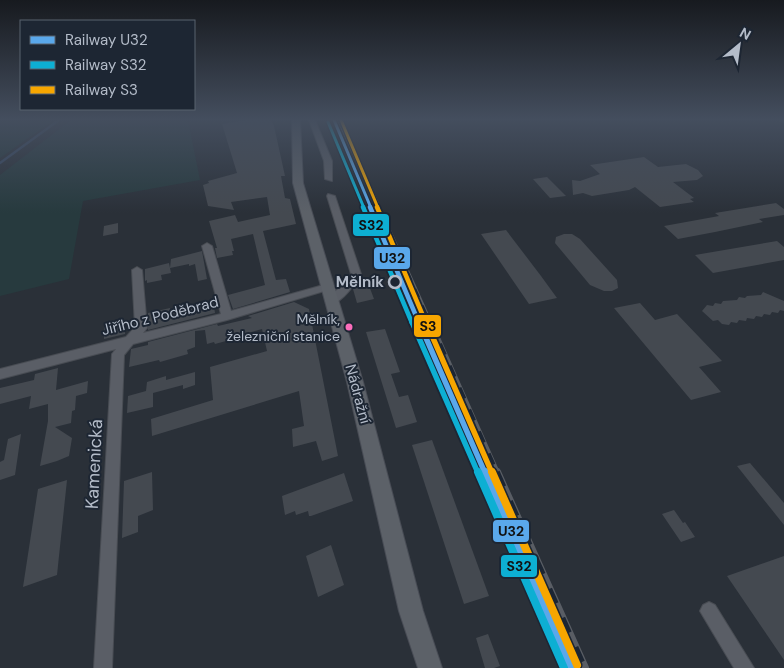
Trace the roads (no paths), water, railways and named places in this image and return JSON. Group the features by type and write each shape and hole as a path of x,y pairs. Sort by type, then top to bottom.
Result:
{"main road":[{"name":"Nádražní","path":"297,151 298,184 355,382 411,611 430,668"}],"street":[{"path":"324,151 328,161 329,179"},
{"path":"329,294 347,286 356,274 331,196"},
{"path":"207,246 227,316"},
{"name":"Kamenická","path":"103,668 118,354 141,328 137,270"},
{"name":"Jiřího z Poděbrad","path":"0,374 227,316 329,294"},
{"path":"709,611 745,668"}],"waterway":[{"path":"0,163 16,151"}],"railway":[{"path":"353,151 379,208"},
{"path":"378,207 430,323"},
{"path":"430,322 497,473"},
{"path":"497,472 585,668"}],"rail line":[{"name":"S32","path":"340,151 399,293 564,668"},
{"name":"U32","path":"347,151 405,290 571,668"},
{"name":"S3","path":"354,151 411,288 577,665"}],"place":[{"name":"Mělník","path":"395,282"},
{"name":"Mělník, železniční stanice","path":"349,327"}]}
